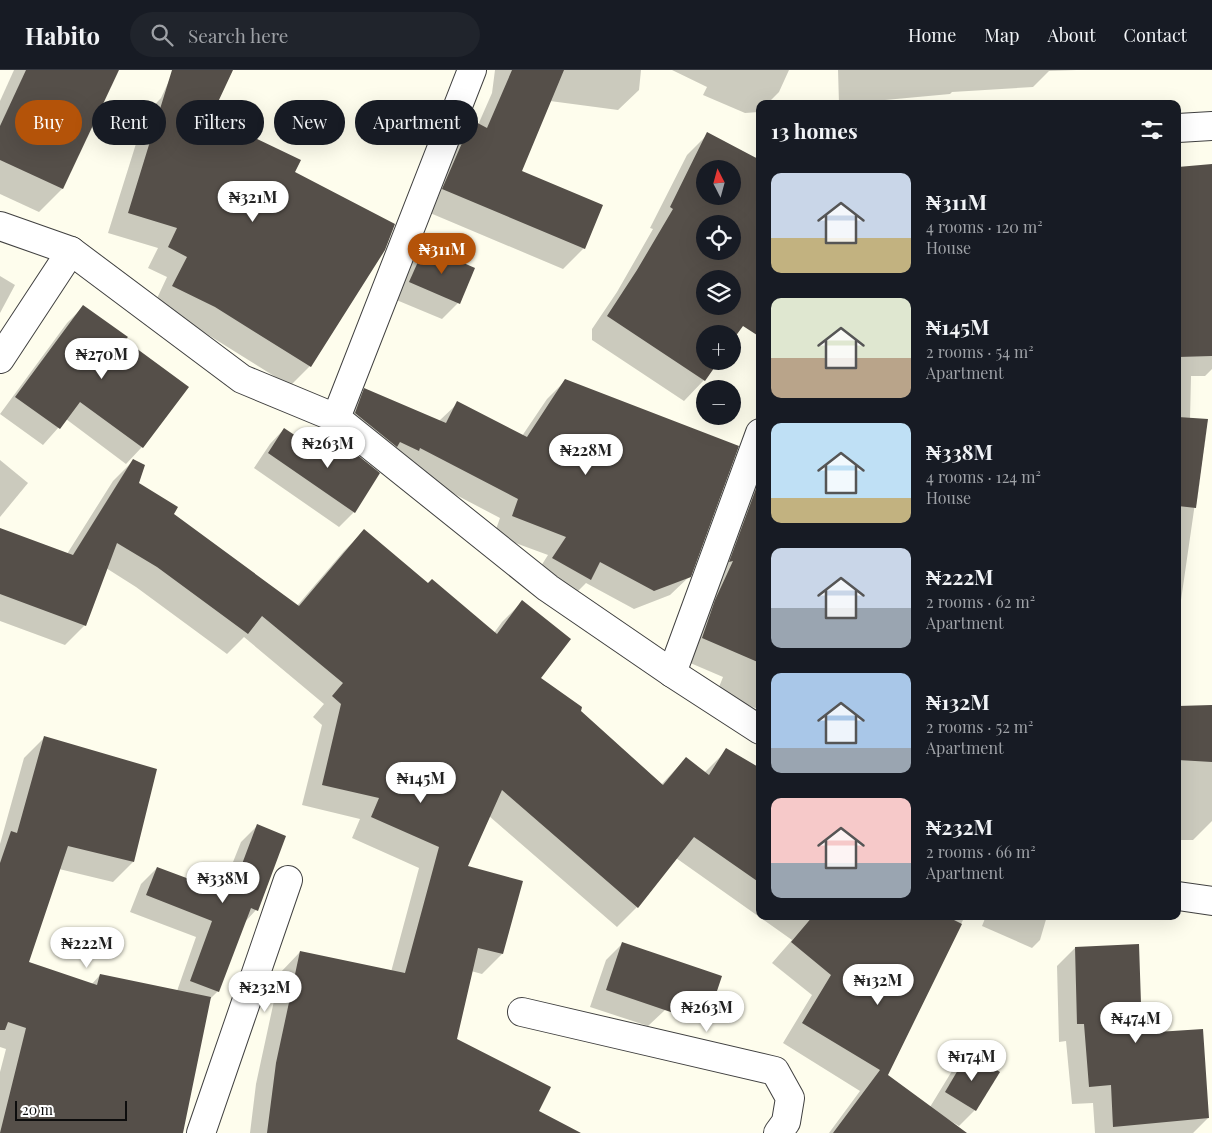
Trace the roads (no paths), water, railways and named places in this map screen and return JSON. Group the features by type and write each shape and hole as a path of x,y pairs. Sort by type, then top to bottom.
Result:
{"street":[{"path":"336,418 472,70"},
{"path":"1181,128 1212,126"},
{"path":"0,226 71,250 242,379 336,418 548,588 672,673 756,727"},
{"path":"0,359 71,250"},
{"path":"672,673 756,444"},
{"path":"201,1133 288,880"},
{"path":"1181,896 1212,901"},
{"path":"522,1012 775,1071 790,1098 786,1122 778,1133"}]}
